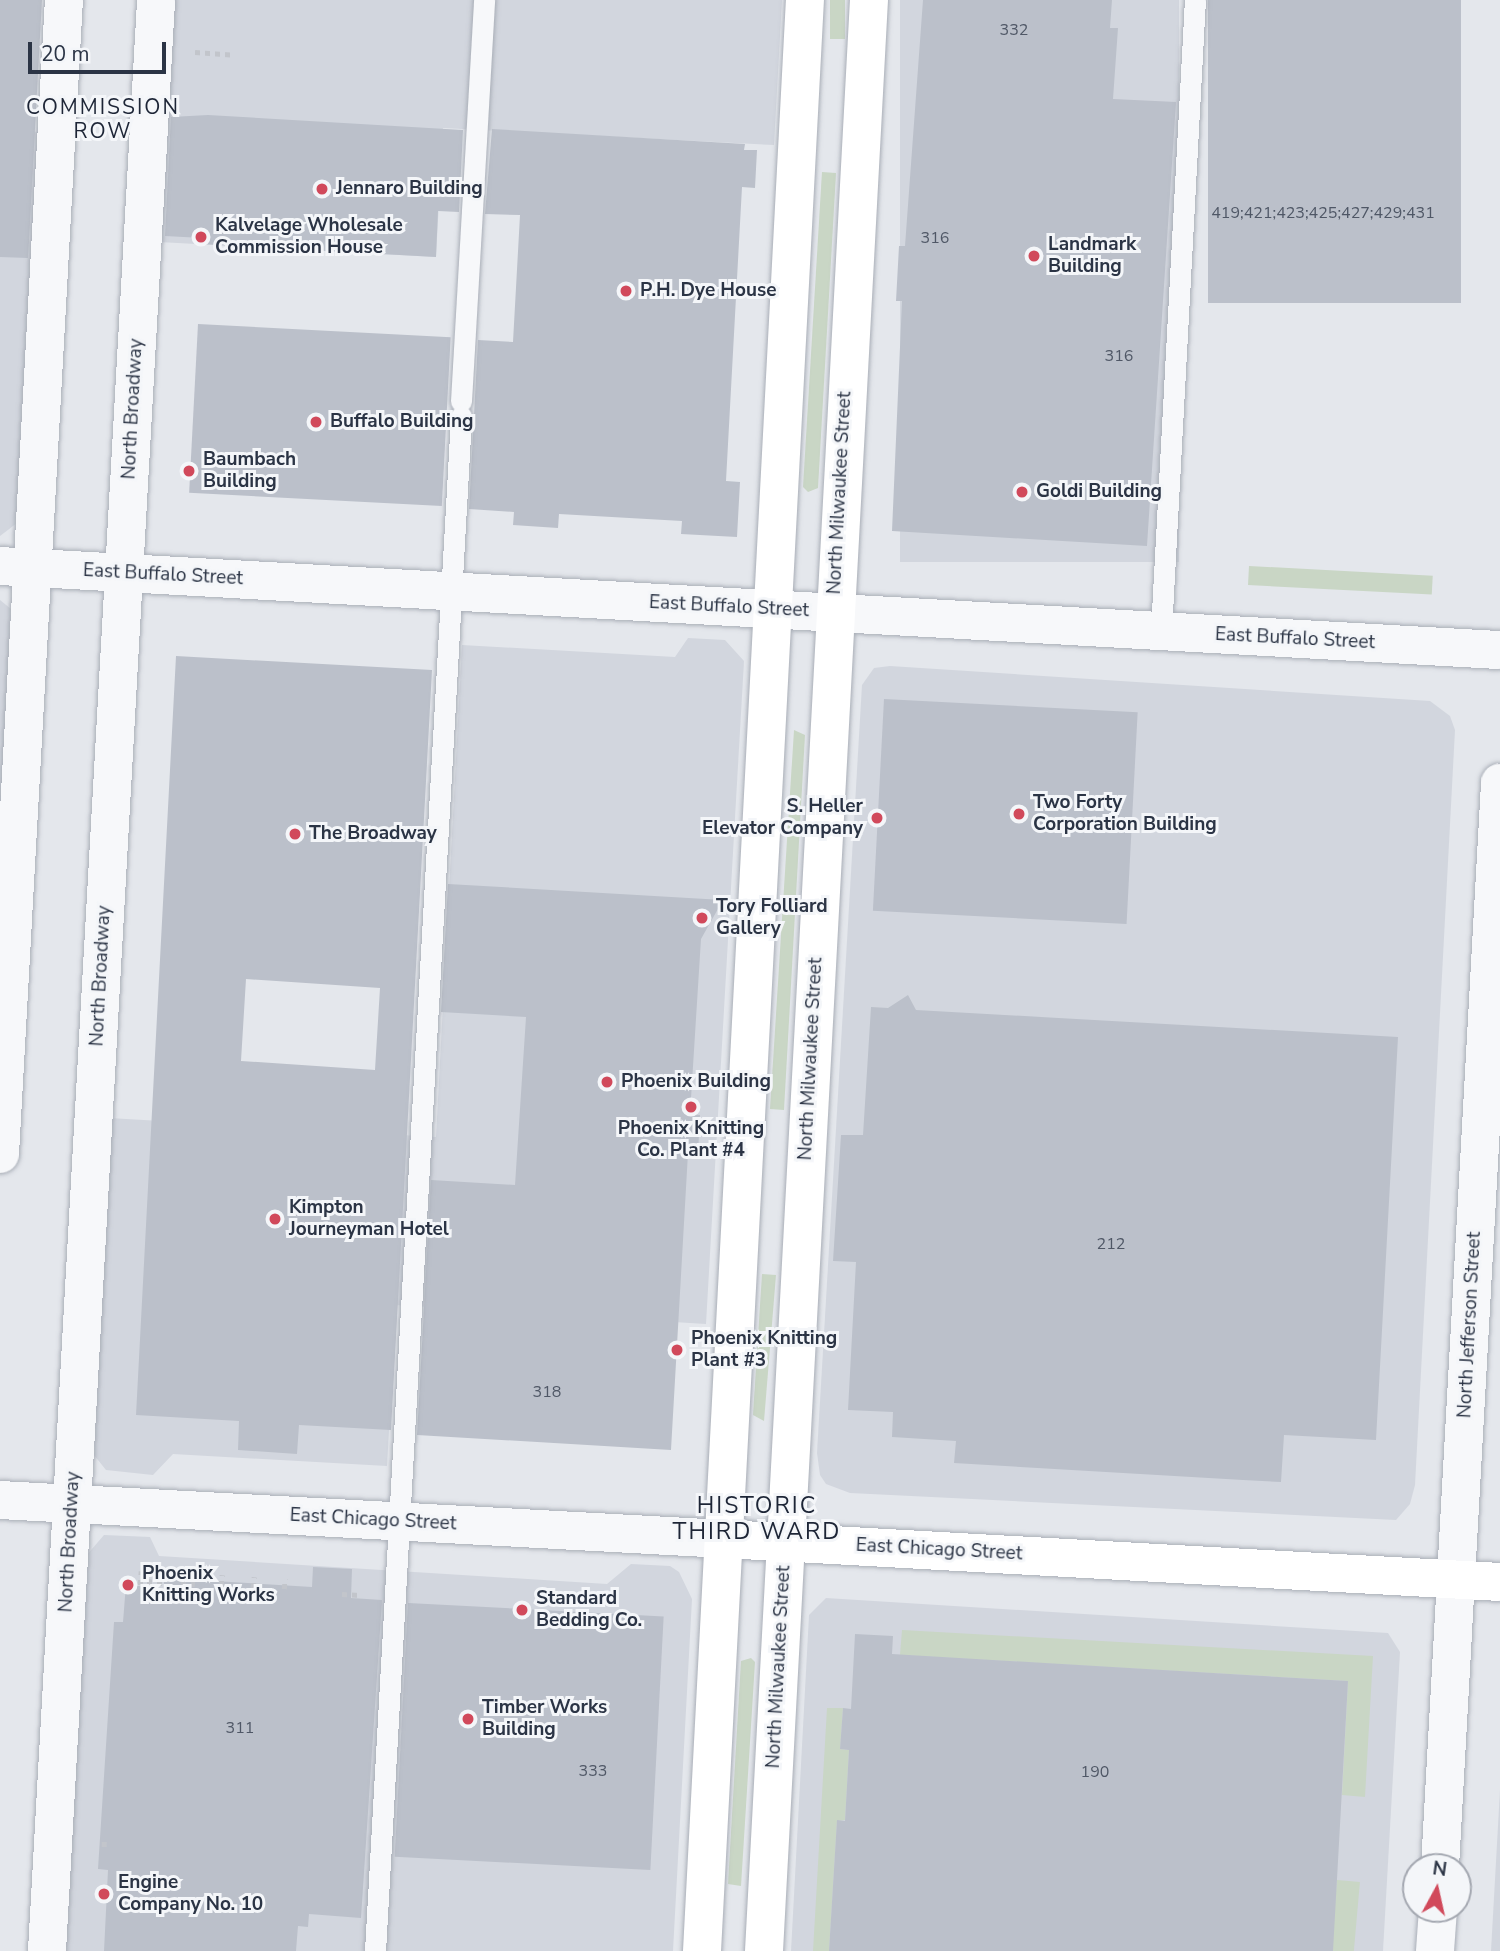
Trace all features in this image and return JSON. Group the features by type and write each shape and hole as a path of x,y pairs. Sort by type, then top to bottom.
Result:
{"main road":[{"path":"764,1945 703,1943 805,0"},
{"name":"North Milwaukee Street","path":"764,1945 869,0"},
{"path":"742,1192 804,1195"},
{"name":"East Chicago Street","path":"724,1539 1500,1582"}],"street":[{"path":"0,1154 16,567 64,0"},
{"name":"North Broadway","path":"47,1951 156,0"},
{"name":"East Buffalo Street","path":"16,567 1500,650"},
{"name":"North Jefferson Street","path":"1441,1853 1500,783"},
{"name":"East Chicago Street","path":"0,1500 724,1539"},
{"path":"1435,1951 1437,1923"}],"lane":[{"path":"375,1951 484,0"},
{"path":"1161,631 1195,0"}],"path":[{"path":"191,52 234,55"},
{"path":"140,1586 141,1571"},
{"path":"221,1586 222,1575"},
{"path":"253,1588 254,1577"},
{"path":"284,1589 285,1579"},
{"path":"147,1581 164,1583"},
{"path":"181,1583 195,1584"},
{"path":"104,1839 104,1847"}],"shaded area":[{"path":"173,0 782,0 774,145 443,128 436,257 159,242"},
{"path":"900,0 1179,0 1179,562 900,562"},
{"path":"0,130 40,132 17,523 0,536"},
{"path":"0,600 11,609 0,887"},
{"path":"688,638 725,640 744,661 706,1324 396,1305 387,1466 173,1454 153,1475 106,1470 94,1455 109,1118 436,1137 462,645 675,657"},
{"path":"890,666 1430,701 1450,716 1455,730 1415,1485 1410,1504 1396,1520 850,1493 826,1484 820,1475 817,1453 862,685 874,668"},
{"path":"104,1535 150,1537 159,1556 607,1584 631,1564 670,1566 679,1572 692,1599 673,1951 64,1951 85,1557"},
{"path":"826,1598 1388,1633 1400,1652 1383,1951 791,1951 809,1615"},
{"path":"1500,1790 1500,1951 1491,1951"}],"green space":[{"path":"830,0 845,0 845,39 830,39"},
{"path":"822,172 836,173 818,488 808,492 803,487"},
{"path":"1249,566 1433,576 1432,595 1248,585"},
{"path":"794,730 805,735 784,1110 770,1109"},
{"path":"762,1274 776,1275 764,1421 753,1415"},
{"path":"902,1630 1373,1656 1365,1797 1342,1795 1348,1681 900,1655"},
{"path":"751,1658 755,1662 741,1886 728,1884 741,1661"},
{"path":"827,1708 843,1708 840,1749 849,1750 845,1820 837,1821 829,1951 813,1951"},
{"path":"1337,1880 1360,1882 1354,1951 1331,1951"}],"building":[{"path":"0,0 42,0 28,258 0,257"},
{"name":"Landmark Building","path":"923,0 1112,0 1110,28 1118,28 1113,99 1176,102 1147,546 892,531 902,301 896,301 899,246 905,246"},
{"path":"1208,0 1461,0 1461,303 1208,303"},
{"name":"Jennaro Building","path":"208,115 463,130 459,212 438,211 436,257 201,244 202,238 165,236 171,117"},
{"name":"P.H. Dye House","path":"492,129 745,144 744,150 757,150 755,188 742,187 726,481 740,482 737,537 681,534 682,521 559,514 558,528 513,525 514,512 469,509 478,340 513,342 520,215 485,214"},
{"name":"Buffalo Building","path":"198,324 451,337 442,506 189,493"},
{"path":"176,656 432,670 391,1430 299,1425 297,1454 238,1450 239,1421 136,1415","holes":["246,979 380,988 375,1070 241,1061"]},
{"name":"Two Forty Corporation Building","path":"884,699 1138,712 1127,924 873,911"},
{"name":"Phoenix Building","path":"448,884 723,900 701,939 690,1114 700,1115 698,1153 688,1153 671,1450 417,1435 431,1180 515,1185 526,1017 441,1012"},
{"path":"908,995 916,1010 1398,1037 1376,1440 1284,1435 1281,1482 1243,1480 954,1463 956,1441 892,1437 893,1412 848,1410 856,1262 833,1261 841,1135 863,1135 871,1007 888,1008"},
{"path":"313,1567 352,1569 351,1598 382,1600 361,1918 309,1914 308,1927 298,1926 296,1951 104,1951 108,1870 98,1869 114,1622 123,1622 126,1584 164,1590 164,1578 312,1587"},
{"path":"408,1603 664,1616 650,1870 395,1857"},
{"path":"855,1634 893,1636 892,1654 1348,1681 1333,1951 829,1951 837,1820 845,1821 849,1750 840,1749 843,1708 851,1709"}],"place":[{"name":"Jennaro Building","path":"322,189"},
{"name":"Kalvelage Wholesale Commission House","path":"201,237"},
{"name":"Landmark Building","path":"1034,256"},
{"name":"P.H. Dye House","path":"626,291"},
{"name":"Buffalo Building","path":"316,422"},
{"name":"Baumbach Building","path":"189,471"},
{"name":"Goldi Building","path":"1022,492"},
{"name":"Two Forty Corporation Building","path":"1019,814"},
{"name":"S. Heller Elevator Company","path":"877,818"},
{"name":"The Broadway","path":"295,834"},
{"name":"Tory Folliard Gallery","path":"702,918"},
{"name":"Phoenix Building","path":"607,1082"},
{"name":"Phoenix Knitting Co. Plant #4","path":"691,1107"},
{"name":"Kimpton Journeyman Hotel","path":"275,1219"},
{"name":"Phoenix Knitting Plant #3","path":"677,1350"},
{"name":"Phoenix Knitting Works","path":"128,1585"},
{"name":"Standard Bedding Co.","path":"522,1610"},
{"name":"Timber Works Building","path":"468,1719"},
{"name":"Engine Company No. 10","path":"104,1894"}],"district":[{"name":"COMMISSION ROW","path":"103,119"},
{"name":"HISTORIC THIRD WARD","path":"757,1519"}]}
